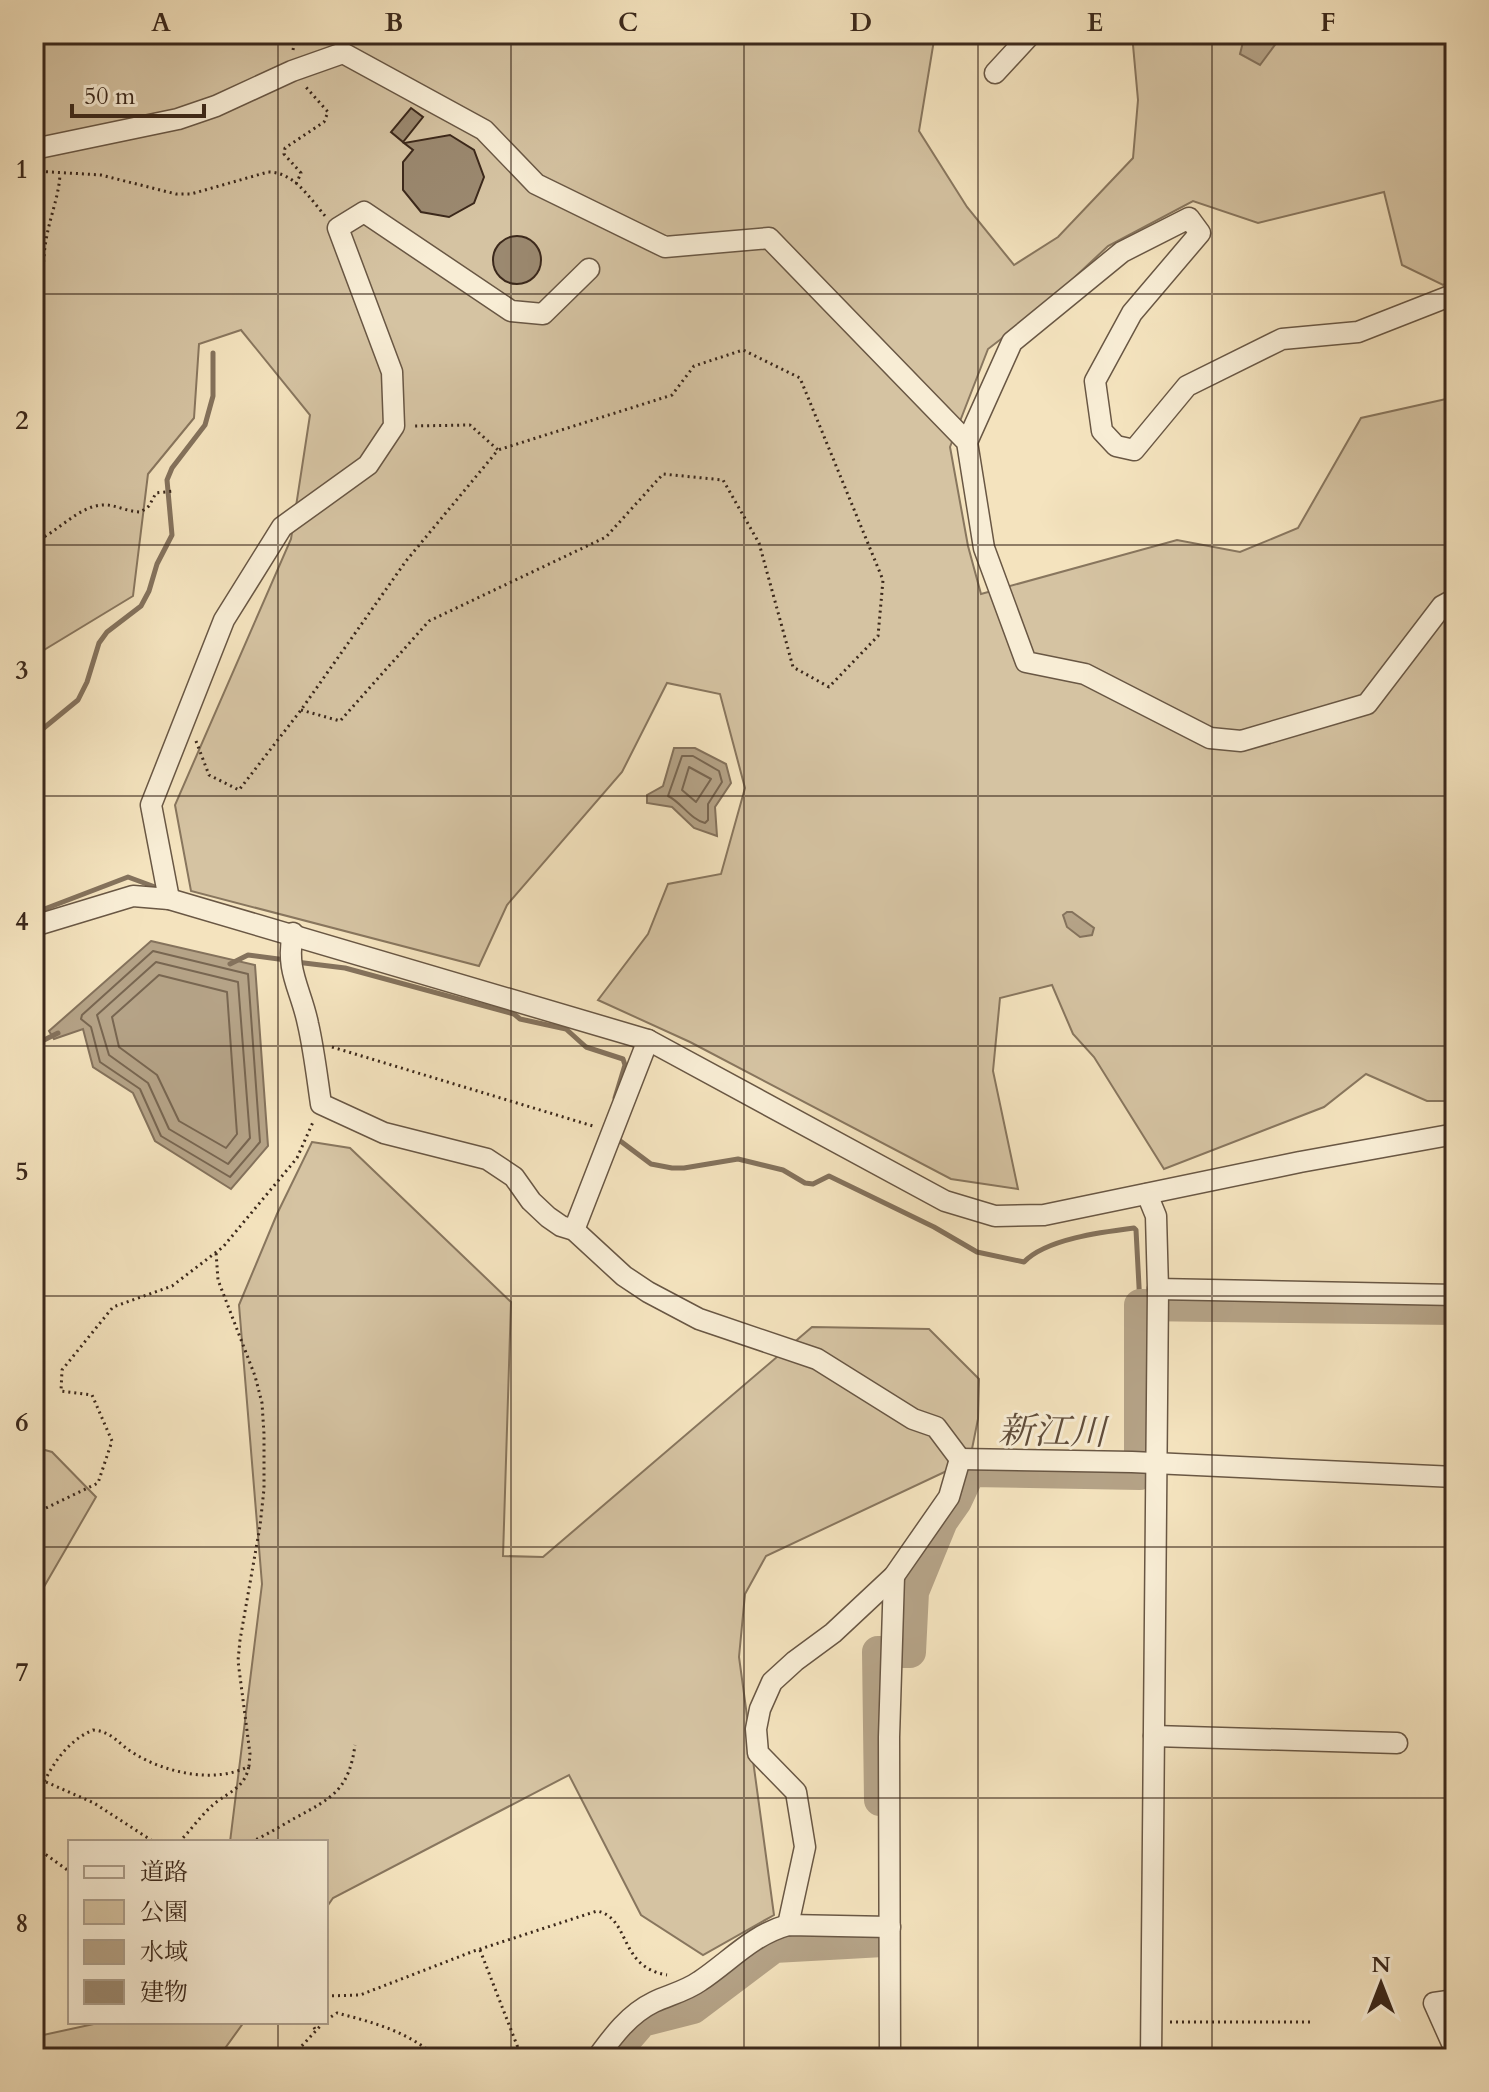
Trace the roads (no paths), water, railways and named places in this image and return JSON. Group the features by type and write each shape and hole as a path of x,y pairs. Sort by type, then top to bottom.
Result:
{"street":[{"path":"995,73 1031,34"},
{"path":"34,149 178,119 343,53 484,130 536,184 665,247 769,238 967,442"},
{"path":"169,899 151,805 224,620 282,527 368,465 394,426 392,372 338,228 364,212 511,311 543,314 589,269"},
{"path":"1455,294 1358,332 1282,339 1187,386 1134,450 1116,446 1102,431 1095,381 1132,313 1200,233 1189,218 1122,252 1012,342 967,442 984,548 1026,662 1085,674 1210,738 1241,741 1367,704 1442,606 1455,599"},
{"path":"34,926 133,896 169,899 648,1040 945,1201 995,1216 1044,1215 1300,1162 1455,1134"},
{"path":"293,933 290,964 308,1020 321,1104 384,1133 487,1159 514,1177 531,1201 548,1217 574,1230 624,1276 648,1292 699,1319 817,1359 913,1419 936,1427 960,1459"},
{"path":"574,1230 648,1040"},
{"path":"1147,1194 1156,1216 1158,1290 1154,1463 1151,2058"},
{"path":"1158,1290 1455,1295"},
{"path":"960,1459 1132,1462 1455,1477"},
{"path":"788,1925 805,1847 796,1792 758,1753 756,1729 760,1709 772,1682 833,1633 894,1576 949,1497 960,1459"},
{"path":"890,2058 889,1737 894,1576"},
{"path":"1154,1736 1397,1743"},
{"path":"597,2058 634,2013 701,1981 755,1938 788,1925 890,1927"},
{"path":"1455,2000 1434,2003 1455,2050"}],"water":[{"path":"1245,34 1283,34 1260,65 1240,54"},
{"path":"674,748 695,748 726,764 731,783 715,807 717,836 694,828 672,807 647,803 647,795 663,786"},
{"path":"1072,912 1094,928 1092,935 1080,937 1067,927 1063,915"},
{"path":"151,941 255,965 268,1146 231,1189 155,1141 133,1093 93,1067 83,1029 54,1039 49,1031"}],"waterway":[{"path":"34,736 78,700 99,643 107,632 141,606 149,591 157,564 172,535 167,480 172,468 205,425 213,396 213,353"},
{"path":"34,913 128,877 155,887"},
{"path":"230,964 248,955 286,960"},
{"path":"296,962 345,968 514,1014 520,1019 566,1029 586,1047 623,1059 625,1065 615,1098"},
{"path":"34,1045 58,1033"},
{"path":"618,1134 619,1140 651,1164 684,1168 738,1159 783,1170 805,1183 813,1184 829,1176 934,1227 977,1252 1024,1262 1060,1242 1134,1228 1140,1305"},
{"name":"新江川","path":"880,1800 878,1652 910,1652 913,1592 942,1521 956,1501 970,1471 1140,1474 1140,1305 1455,1309"},
{"name":"新江川","path":"610,2058 642,2021 693,2008 774,1947 883,1941"}]}
